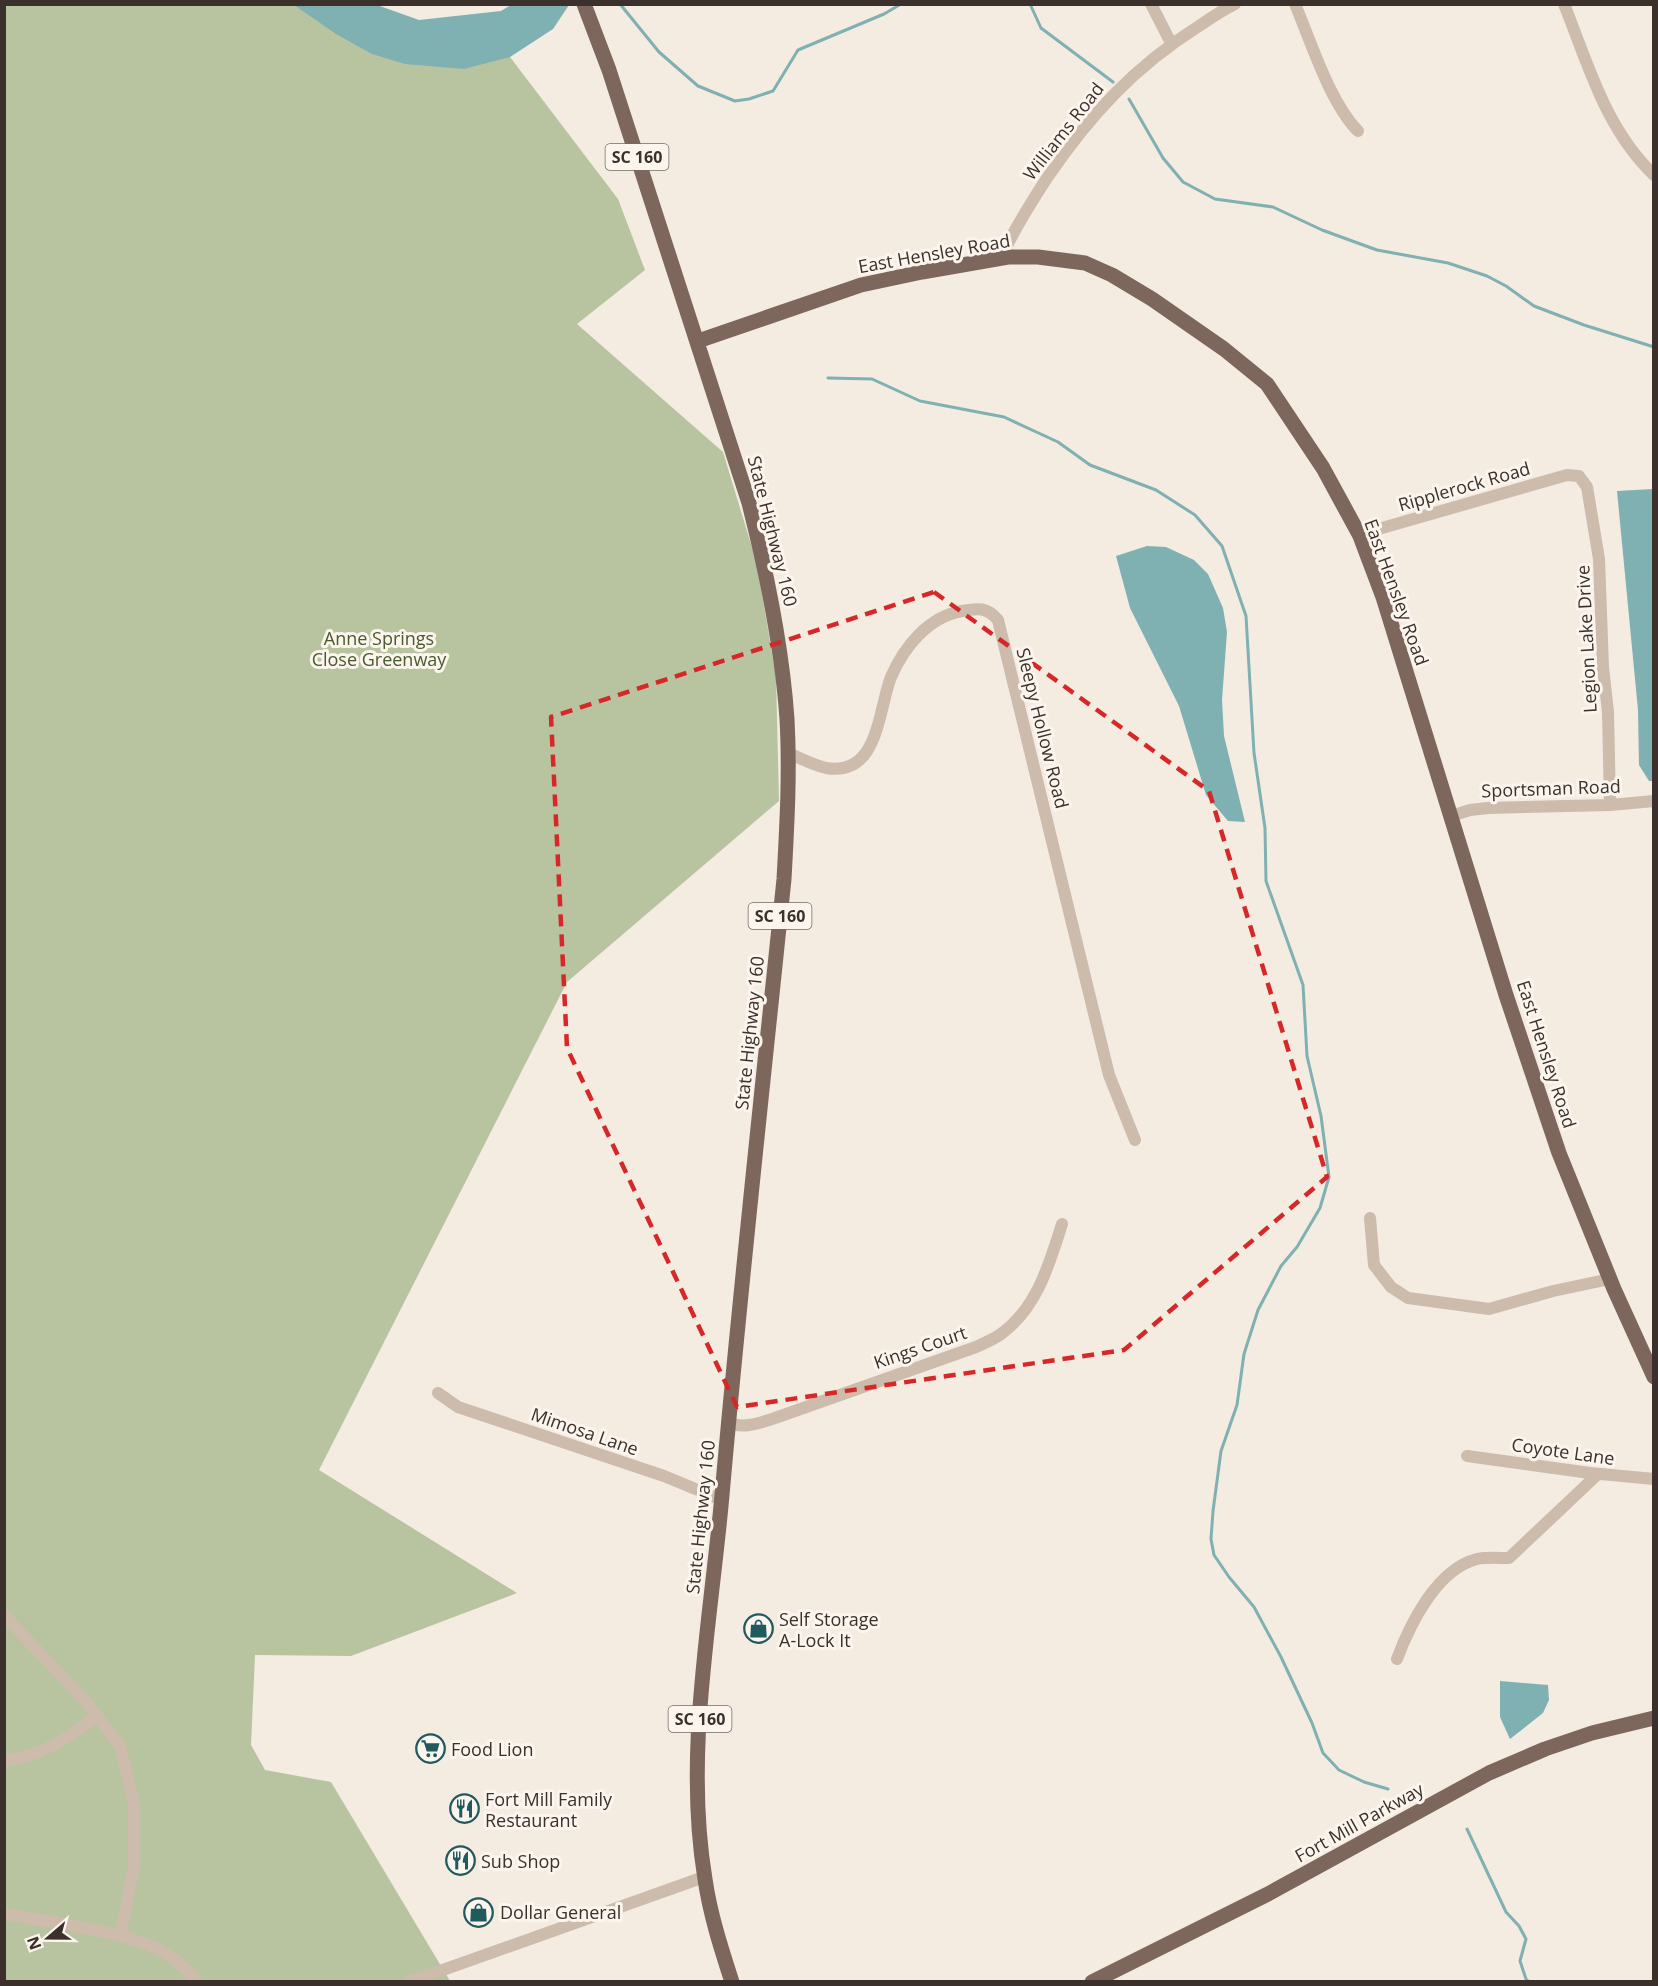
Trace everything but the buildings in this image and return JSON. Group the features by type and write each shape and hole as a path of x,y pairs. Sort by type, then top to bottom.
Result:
{"main road":[{"name":"State Highway 160","path":"584,4 609,70 749,503 764,562 783,676 788,753 784,879 728,1423 698,1750 698,1810 704,1877 720,1947 732,1982"},
{"name":"East Hensley Road","path":"698,341 861,285 1001,258 1038,257 1085,264 1103,271 1152,299 1260,377 1277,396 1323,468 1360,536 1383,597 1506,994 1556,1142 1610,1279 1653,1377"},
{"name":"Fort Mill Parkway","path":"1092,1982 1268,1894 1489,1773 1545,1749 1592,1733 1653,1718"}],"street":[{"path":"1151,4 1171,44"},
{"name":"Williams Road","path":"1001,258 1031,202 1105,102 1138,69 1171,44 1235,4"},
{"path":"1295,4 1334,98 1348,121 1358,131"},
{"path":"1564,4 1614,124 1628,147 1653,175"},
{"name":"Ripplerock Road","path":"1360,536 1567,475 1579,476"},
{"name":"Legion Lake Drive","path":"1579,476 1587,487 1599,559 1603,667 1608,712 1610,805"},
{"name":"Sleepy Hollow Road","path":"788,753 825,768 852,765 870,748 877,733 891,678 906,651 928,625 934,620 959,611 982,608 991,612 998,620 1004,643 1109,1075 1135,1140"},
{"name":"Sportsman Road","path":"1451,816 1470,810 1488,808 1610,805 1653,801"},
{"path":"1370,1218 1374,1265 1391,1287 1408,1298 1490,1309 1553,1291 1610,1279"},
{"name":"Kings Court","path":"728,1423 749,1426 775,1418 976,1347 1000,1335 1021,1317 1031,1304 1052,1257 1062,1224"},
{"name":"Mimosa Lane","path":"438,1393 459,1407 664,1476 722,1500"},
{"name":"Coyote Lane","path":"1467,1456 1653,1479"},
{"path":"1397,1659 1404,1640 1418,1615 1434,1590 1449,1574 1478,1558 1509,1558 1598,1474"},
{"path":"4,1615 97,1716 120,1746 135,1803 134,1867 120,1936"},
{"path":"4,1761 54,1746 97,1716"},
{"path":"409,1982 704,1877"},
{"path":"4,1915 135,1940 160,1950 187,1970 197,1982"}],"highlighted area":[{"path":"934,592 1209,791 1327,1177 1124,1350 737,1407 567,1048 551,717"}],"green space":[{"name":"Anne Springs Close Greenway","path":"5,5 326,5 501,37 510,57 618,199 645,270 577,324 723,452 757,564 776,677 779,801 567,982 319,1470 517,1593 351,1656 255,1655 251,1745 265,1770 331,1782 450,1981 5,1982"}],"water":[{"path":"294,5 377,5 419,20 501,11 511,5 569,5 553,29 510,57 464,69 405,64 372,54 336,34"},
{"path":"1653,489 1654,781 1649,781 1639,765 1638,710 1617,491"},
{"path":"1147,546 1166,547 1194,560 1208,574 1223,608 1227,632 1222,700 1224,736 1245,822 1228,821 1206,795 1179,706 1130,608 1116,556"},
{"path":"1500,1681 1548,1685 1549,1700 1543,1713 1510,1739 1500,1717"}],"waterway":[{"path":"620,4 659,52 698,86 735,101 773,91 798,50 884,14 901,4"},
{"path":"1030,4 1041,28 1113,82"},
{"path":"1129,99 1163,158 1183,182 1215,199 1273,207 1322,230 1377,250 1448,263 1487,276 1534,306 1584,325 1654,347"},
{"path":"828,378 872,379 920,401 1004,417 1058,442 1090,465 1156,490 1195,515 1222,546 1246,616 1254,753 1265,828 1266,881 1303,985 1307,1056 1321,1116 1329,1177 1320,1208 1297,1247 1281,1266 1258,1310 1244,1354 1237,1405 1221,1451 1211,1539 1214,1555 1254,1607 1281,1657 1312,1723 1323,1753 1339,1770 1364,1782 1388,1789"},
{"path":"1467,1829 1506,1912 1519,1926 1526,1939 1520,1961 1529,1982"}],"place":[{"name":"Self Storage A-Lock It","path":"758,1629"},
{"name":"Food Lion","path":"430,1749"},
{"name":"Fort Mill Family Restaurant","path":"464,1809"},
{"name":"Sub Shop","path":"460,1861"},
{"name":"Dollar General","path":"479,1912"}]}
